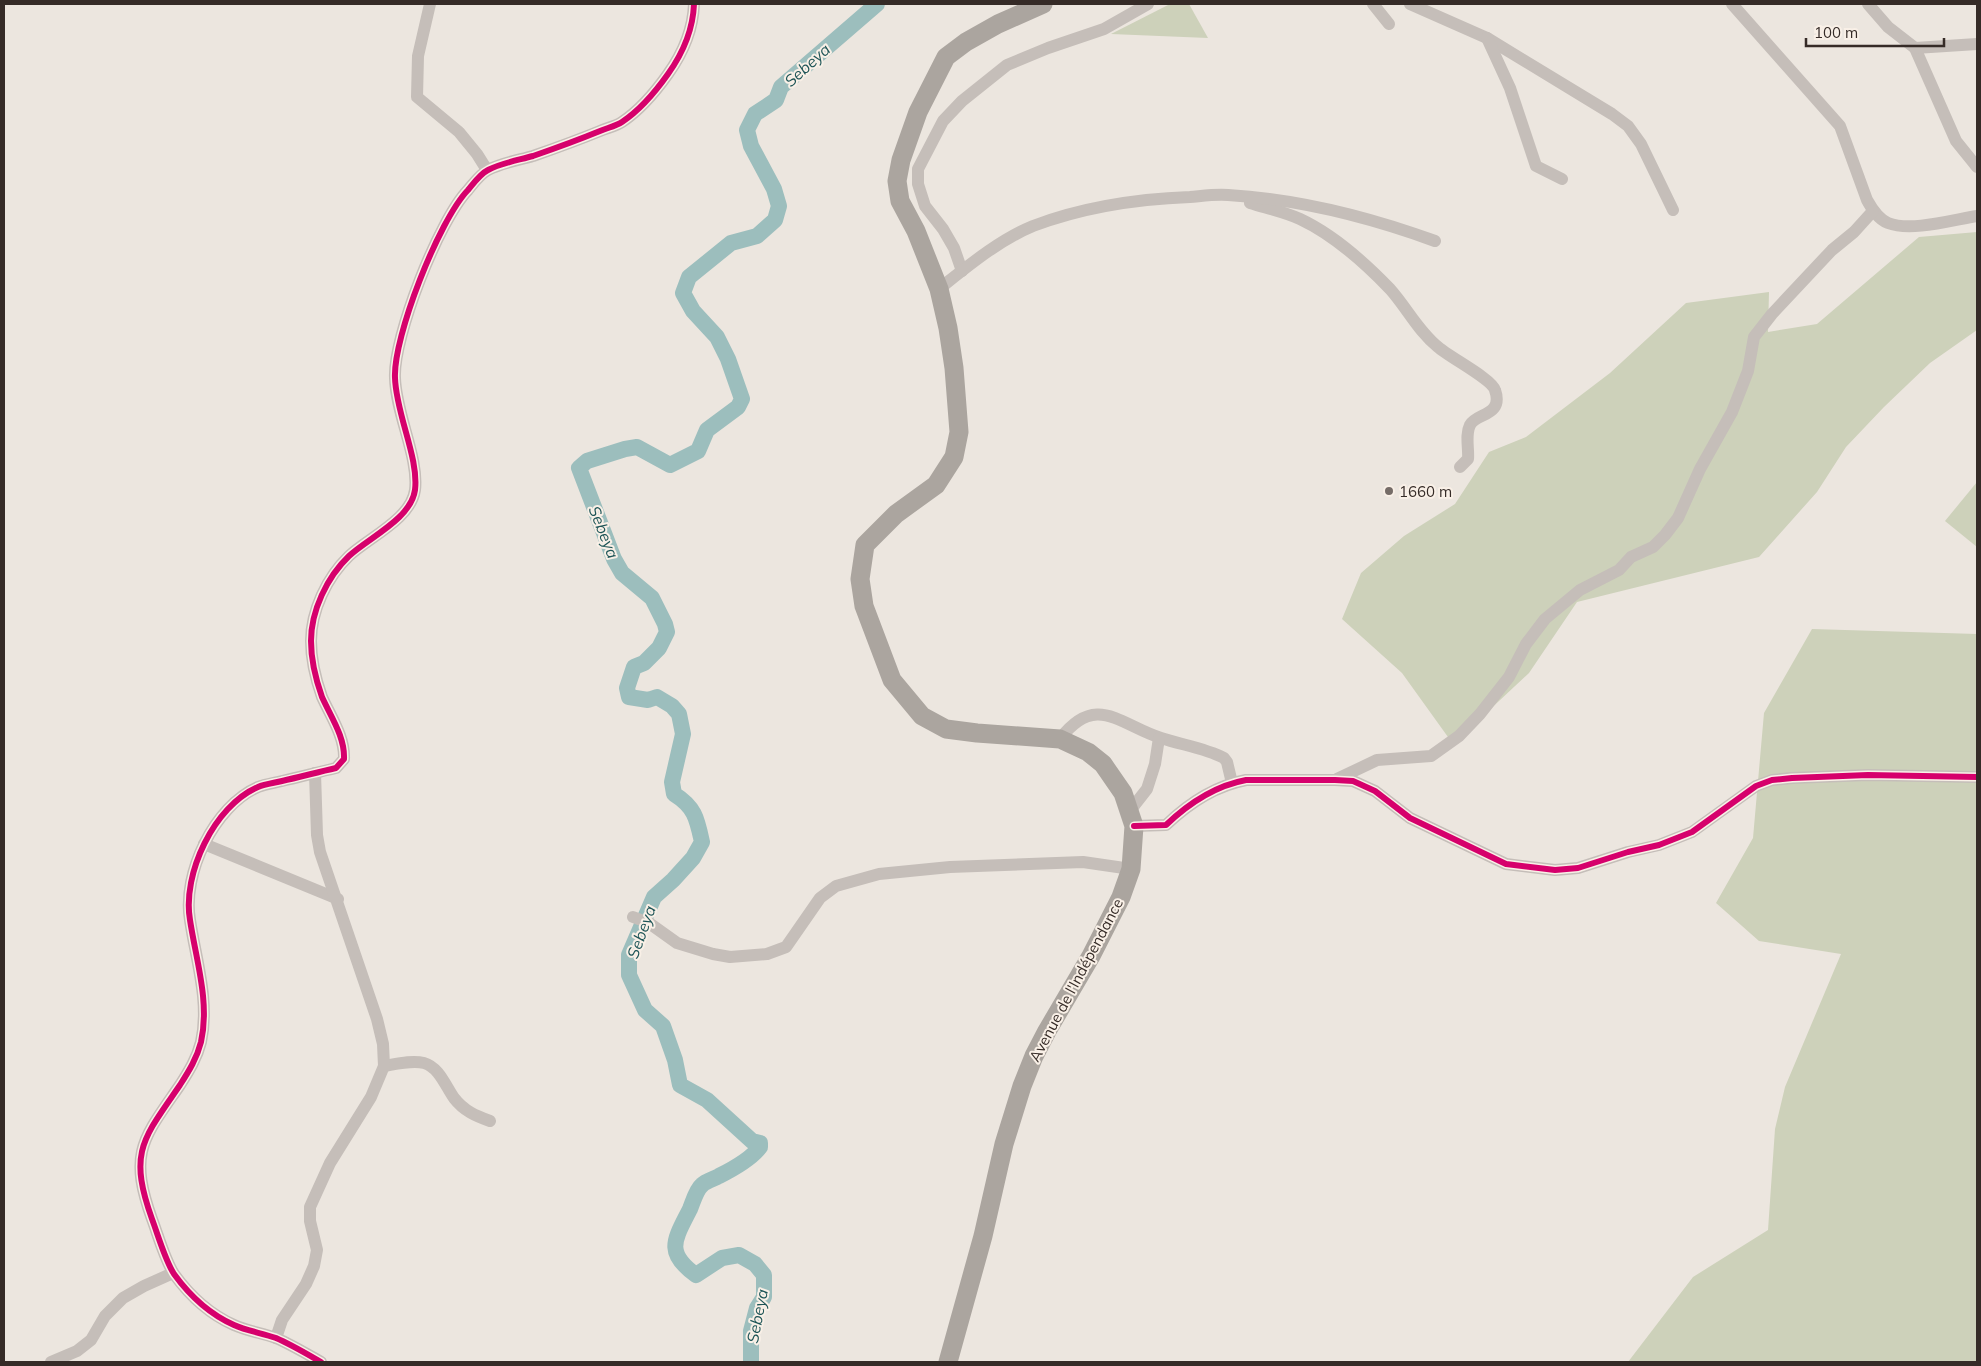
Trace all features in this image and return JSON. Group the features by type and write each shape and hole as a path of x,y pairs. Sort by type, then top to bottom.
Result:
{"highway":[{"name":"Avenue de l'Indépendance","path":"948,1362 983,1236 1004,1144 1022,1086 1047,1031 1091,956 1121,897 1131,869 1132,819 1123,793 1103,764 1088,752 1060,739 977,733 946,728 922,716 892,680 864,606 860,579 865,545 896,514 936,485 954,457 959,432 959,412 948,328 939,289 916,232 900,201 897,181 901,160 918,112 946,57 966,42 998,24 1043,4"}],"street":[{"path":"430,4 418,56 417,98 459,132 487,170"},
{"path":"322,1362 276,1338 234,1325 197,1302 173,1273 145,1200 139,1160 143,1142 193,1065 201,1043 204,1024 202,987 189,917 188,896 195,864 215,825 237,801 258,787 336,768 344,759 344,750 340,736 322,695 315,671 311,641 316,614 321,597 336,569 351,554 393,523 408,506 415,492 414,465 398,407 394,378 396,352 404,326 441,231 456,204 487,170 577,141 622,122 642,105 680,57 693,22 694,4"},
{"path":"962,271 954,248 926,206 918,184 918,169 943,121 962,101 1008,65 1048,48 1104,29 1148,4"},
{"path":"1373,4 1389,24"},
{"path":"1410,4 1487,38 1612,114 1628,126 1641,144 1673,210"},
{"path":"1732,4 1840,126 1854,159 1867,200 1873,211 1886,222 1900,226 1977,216"},
{"path":"1868,4 1888,27 1915,48 1956,140 1977,167"},
{"path":"1487,38 1510,88 1536,166 1562,179"},
{"path":"1915,48 1977,44"},
{"path":"939,289 1003,242 1032,226 1102,206 1158,198 1226,195 1276,200 1348,214 1406,230 1435,241"},
{"path":"1226,195 1300,219 1321,232 1354,256 1391,290 1417,326 1437,347 1489,380 1495,389 1496,400 1494,408 1485,416 1472,422 1468,428 1468,459 1460,467"},
{"path":"1335,780 1378,760 1431,756 1459,736 1480,714 1509,677 1526,644 1546,619 1580,590 1619,570 1631,557 1653,547 1665,535 1678,518 1700,469 1732,412 1748,371 1754,337 1772,314 1832,250 1854,232 1873,211"},
{"path":"1060,739 1069,727 1082,718 1095,714 1118,718 1159,738 1224,758 1227,762 1232,782"},
{"path":"1159,738 1155,764 1147,789 1132,819 1166,826 1197,798 1232,782 1246,780 1353,781 1368,787 1410,818 1506,864 1555,870 1578,868 1628,852 1659,845 1692,832 1756,786 1772,780 1868,775 1977,777"},
{"path":"276,1338 282,1320 306,1284 314,1266 317,1250 310,1221 310,1208 330,1163 371,1097 384,1066 383,1044 377,1020 338,899 320,852 317,835 315,773"},
{"path":"204,844 338,899"},
{"path":"640,919 677,943 713,954 730,957 767,954 786,947 820,898 836,886 879,874 950,867 1083,862 1131,869"},
{"path":"384,1066 424,1063 437,1071 455,1099 472,1115 490,1121"},
{"path":"51,1362 78,1351 91,1340 105,1316 123,1298 173,1273"}],"green space":[{"path":"1170,4 1189,4 1208,38 1111,34"},
{"path":"1977,232 1977,330 1930,363 1884,407 1846,447 1817,492 1759,557 1577,602 1529,673 1453,744 1402,673 1342,619 1361,573 1404,536 1455,504 1489,452 1526,437 1610,373 1686,303 1769,292 1768,332 1817,324 1919,237"},
{"path":"1977,482 1977,547 1945,521"},
{"path":"1812,629 1977,634 1977,1362 1628,1362 1693,1277 1768,1230 1775,1129 1785,1087 1841,954 1759,941 1716,903 1753,838 1764,713"}],"waterway":[{"name":"Sebeya","path":"751,1362 751,1331 757,1308 764,1297 764,1275 755,1264 739,1255 722,1258 696,1275 679,1259 675,1245 680,1229 700,1187 747,1160 760,1147 760,1143 752,1141 707,1100 680,1085 675,1060 663,1026 645,1010 629,975 629,955 654,897 693,858 702,842 694,814 687,804 674,794 672,782 683,734 679,714 672,706 657,697 648,700 629,697 627,688 634,667 644,663 659,648 667,632 652,598 622,573 614,559 579,468 587,461 637,447 670,465 698,451 707,430 738,407 742,399 728,359 717,337 693,311 683,293 689,277 731,243 757,236 775,220 779,206 774,189 751,146 747,130 755,114 776,100 781,87 877,4"}],"cycle path":[{"path":"321,1362 276,1338 244,1329 225,1321 193,1297 171,1268 145,1196 141,1177 143,1147 157,1119 192,1064 201,1042 204,1012 203,996 190,920 189,902 191,882 196,863 204,843 215,825 242,796 264,785 336,768 344,759 340,735 322,697 314,669 311,641 314,618 327,584 341,564 357,549 397,519 412,500 415,490 414,464 396,392 396,359 401,336 420,280 444,226 456,205 474,182 485,172 499,165 533,156 614,126 635,112 658,87 678,58 692,23 694,4"},
{"path":"1134,826 1166,825 1203,796 1223,786 1246,780 1353,781 1375,791 1410,818 1506,864 1555,870 1578,868 1628,852 1659,845 1692,832 1756,786 1772,780 1868,775 1977,777"}],"place":[{"name":"1660 m","path":"1389,491"}]}
